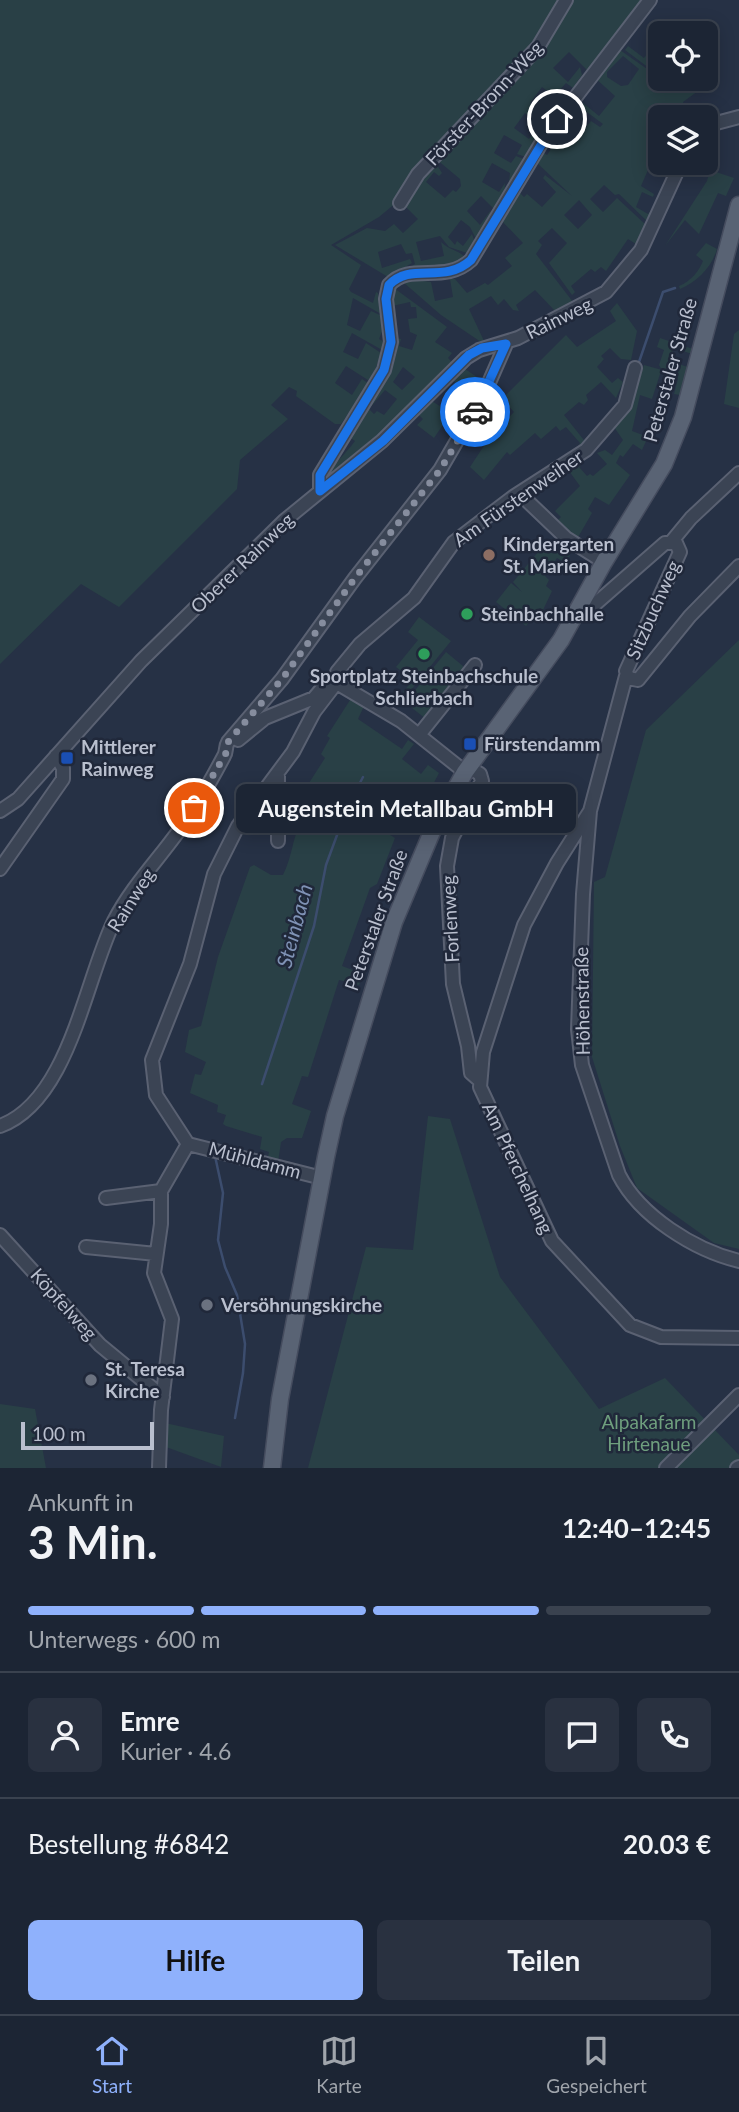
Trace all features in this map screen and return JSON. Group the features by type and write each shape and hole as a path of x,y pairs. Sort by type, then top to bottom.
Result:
{"main road":[{"name":"Peterstaler Straße","path":"272,1468 282,1386 335,1116 394,922 430,836 467,769 544,664 658,475 677,435 739,205"}],"street":[{"name":"Förster-Bronn-Weg","path":"400,203 412,181 538,47 566,0"},
{"path":"320,491 318,482 323,468 384,370 391,342 386,299 389,285 408,274 454,272 471,260 545,137 650,0"},
{"path":"718,123 739,117"},
{"name":"Rainweg","path":"0,1126 23,1113 42,1094 74,1034 114,922 194,808 226,753 228,742 282,679 355,578 440,470 485,394 506,344 607,292 641,250 675,175"},
{"name":"Oberer Rainweg","path":"0,811 18,799 141,661 258,547 320,491 383,441 469,355 482,348 506,344"},
{"name":"Am Fürstenweiher","path":"188,1144 156,1095 154,1050 190,964 214,874 238,826 278,776 314,712 337,682 337,671 364,639 414,598 448,548 520,494 561,469 593,442 625,405 635,368"},
{"path":"672,541 691,518 739,473"},
{"path":"520,494 566,538 604,562"},
{"name":"Sitzbuchweg","path":"578,609 593,606 655,550 672,541 679,546 680,552 657,596 626,676 633,681 641,679 690,616 739,566"},
{"path":"419,735 475,665"},
{"name":"Höhenstraße","path":"626,676 590,811 583,880 579,1053 619,1175 629,1191 664,1224 717,1253 739,1261"},
{"path":"226,753 265,718 308,701 330,678 395,717 467,769"},
{"path":"0,869 63,779 63,768 56,756"},
{"name":"Forlenweg","path":"467,769 480,774 482,781 452,838 447,874 453,984 468,1046 471,1073 479,1080"},
{"name":"Am Fürstenweiher","path":"278,776 278,841"},
{"name":"Am Pferchelhang","path":"590,811 557,863 524,925 483,1052 479,1080 552,1241 630,1325 661,1337 739,1338"},
{"path":"159,1468 163,1397 172,1319 154,1281 161,1191 188,1144"},
{"name":"Mühldamm","path":"188,1144 322,1178"},
{"path":"106,1198 161,1191"},
{"name":"Köpfelweg","path":"0,1235 111,1356 163,1397"},
{"path":"86,1247 156,1254"},
{"path":"666,1468 739,1395"}],"green space":[{"path":"0,0 647,0 587,70 569,52 553,68 568,82 580,67 582,75 573,88 566,83 556,94 562,100 555,111 557,98 542,87 530,103 545,116 552,107 545,128 525,113 514,128 529,139 534,132 540,136 526,157 517,154 522,145 504,135 494,153 511,163 516,156 526,160 508,192 510,173 492,163 482,182 499,192 505,183 503,198 492,220 493,208 481,196 467,211 480,225 491,210 478,243 470,227 461,220 448,237 455,245 457,241 463,246 472,234 476,245 470,254 449,247 440,236 416,242 421,261 444,256 441,242 447,247 465,257 459,263 445,268 405,270 415,264 412,253 406,254 401,244 378,252 382,268 410,259 412,263 388,277 335,245 367,228 385,231 394,224 403,233 418,219 404,205 410,188 435,162 442,173 439,176 434,172 426,182 445,198 453,190 456,192 461,186 460,179 436,159 458,137 455,134 413,176 397,202 379,217 331,245 361,265 349,289 351,292 373,303 376,292 378,293 381,314 353,298 347,325 360,331 371,311 380,315 383,329 379,339 386,343 384,351 352,333 343,352 358,359 366,343 381,353 374,374 368,380 346,366 335,383 352,395 362,379 369,384 341,424 335,424 296,396 297,391 289,387 271,405 288,419 240,460 237,489 119,607 81,584 0,664"},
{"path":"628,46 644,58 648,53 648,67 625,50"},
{"path":"617,48 648,70 648,91 698,91 683,102 684,105 648,105 648,170 641,186 654,194 653,197 642,192 636,207 648,214 653,208 655,210 649,223 619,194 615,195 604,185 590,199 603,212 617,198 646,225 636,244 628,239 606,271 601,267 595,272 591,269 571,286 575,292 572,295 549,263 567,243 552,228 538,241 542,245 536,254 573,305 556,312 535,290 516,305 519,311 513,310 504,299 498,305 491,296 469,309 484,341 481,342 441,315 403,282 412,279 431,282 435,301 453,297 450,279 455,279 467,293 485,283 488,285 512,266 505,258 523,243 501,220 518,191 524,197 527,194 542,207 556,192 543,178 545,175 572,196 535,161 541,151 547,155 553,146 550,137 554,132 560,136 568,129 578,137 591,121 600,127 603,124 580,107 583,103 599,116 615,96 594,77 601,74","holes":["623,56 639,69 628,85 621,86 607,77 607,72","579,200 592,215 578,229 564,215"]},
{"path":"718,173 734,178 726,196 718,193 699,234 685,220 665,246 709,175 718,175"},
{"path":"706,243 717,249 712,262 698,278 680,289 679,286 691,279 703,261 696,255"},
{"path":"394,288 447,327 435,342 452,353 448,358 453,363 396,422 393,420 389,428 325,482 323,478 355,441 348,436 388,374 396,338 401,339 399,346 412,350 417,335 410,332 408,319 417,318 416,307 411,307 410,302 392,306","holes":["403,367 415,377 402,390 393,382","385,390 397,399 384,415 377,411 374,414 369,409"]},
{"path":"617,303 637,331 631,360 621,359 610,348 601,356 604,359 597,367 612,383 618,378 623,382 616,398 601,382 586,395 588,400 584,405 579,402 564,415 587,444 575,453 580,443 566,427 560,431 556,426 541,439 535,433 510,455 507,452 484,480 470,467 491,435 514,412 502,399 566,335 577,347 616,321 610,311"},
{"path":"739,330 739,408 724,404 734,334"},
{"path":"660,338 693,349 692,354 674,348 671,357 676,359 675,363 688,367 680,395 674,394 678,379 660,374 652,399 640,395 632,431 648,437 642,450 633,444 623,457 620,455 616,463 630,475 609,505 595,497 588,509 592,513 577,539 557,521 561,517 555,511 580,486 569,471 581,461 583,463 579,467 587,476 593,476 607,464 597,453 605,450 612,455 623,440 614,427 630,408 644,365 662,370 659,365 664,350 657,347"},
{"path":"462,367 486,383 481,392 470,385 434,438 417,425 423,419 417,413 430,400 448,411 464,389 451,379"},
{"path":"558,538 567,545 565,551 570,555 566,563 557,558 545,576 549,580 546,586 552,591 543,610 540,608 526,626 496,602 511,583 522,592 513,582 548,540 553,544"},
{"name":"Sportplatz Steinbachschule Schlierbach","path":"419,617 451,641 407,695 403,692 413,680 396,667 418,640 408,632"},
{"path":"739,640 739,1249 714,1243 637,1188 620,1146 592,1057 594,882 605,877 646,730"},
{"path":"446,652 463,666 464,673 426,719 407,704 408,699"},
{"path":"352,697 365,704 358,719 402,749 408,740 414,744 402,759 421,774 428,765 439,773 426,798 415,796 409,805 390,794 376,826 395,838 377,884 370,888 342,966 363,974 359,985 339,980 308,1077 302,1076 292,1104 311,1111 302,1138 287,1138 281,1142 278,1162 267,1161 269,1152 260,1149 262,1137 226,1126 223,1124 226,1115 217,1112 218,1105 190,1093 195,1074 201,1075 206,1062 185,1052 189,1030 201,1026 218,957 250,867 254,865 271,875 283,875 300,824 294,819 302,800 308,803 317,788 309,783 325,758 321,754 330,738 327,736"},
{"name":"Alpakafarm Hirtenaue","path":"428,1116 450,1119 500,1277 599,1409 665,1378 739,1455 739,1468 308,1468 366,1247 413,1250"},
{"path":"0,1404 35,1409 46,1468 0,1468"},
{"path":"165,1423 224,1436 221,1467 166,1447"}],"waterway":[{"name":"Steinbach","path":"639,362 663,292 675,288"},
{"name":"Steinbach","path":"262,1084 314,926 326,865 347,808 363,777"},
{"name":"Steinbach","path":"215,1156 223,1193 218,1240 225,1267 237,1295 245,1344 235,1418"}],"way so far":[{"path":"194,808 226,753 228,742 282,679 355,578 440,470 475,412"}],"place":[{"name":"Kindergarten St. Marien","path":"489,555"},
{"name":"Steinbachhalle","path":"467,614"},
{"name":"Sportplatz Steinbachschule Schlierbach","path":"424,654"},
{"name":"Fürstendamm","path":"470,744"},
{"name":"Mittlerer Rainweg","path":"67,758"},
{"name":"Augenstein Metallbau GmbH","path":"194,808"},
{"name":"Versöhnungskirche","path":"207,1305"},
{"name":"St. Teresa Kirche","path":"91,1380"}],"route":[{"path":"475,412 506,344 482,348 469,355 383,441 320,491 320,475 341,436 384,370 391,342 386,303 389,285 399,276 408,274 454,272 471,260 557,119"}]}
